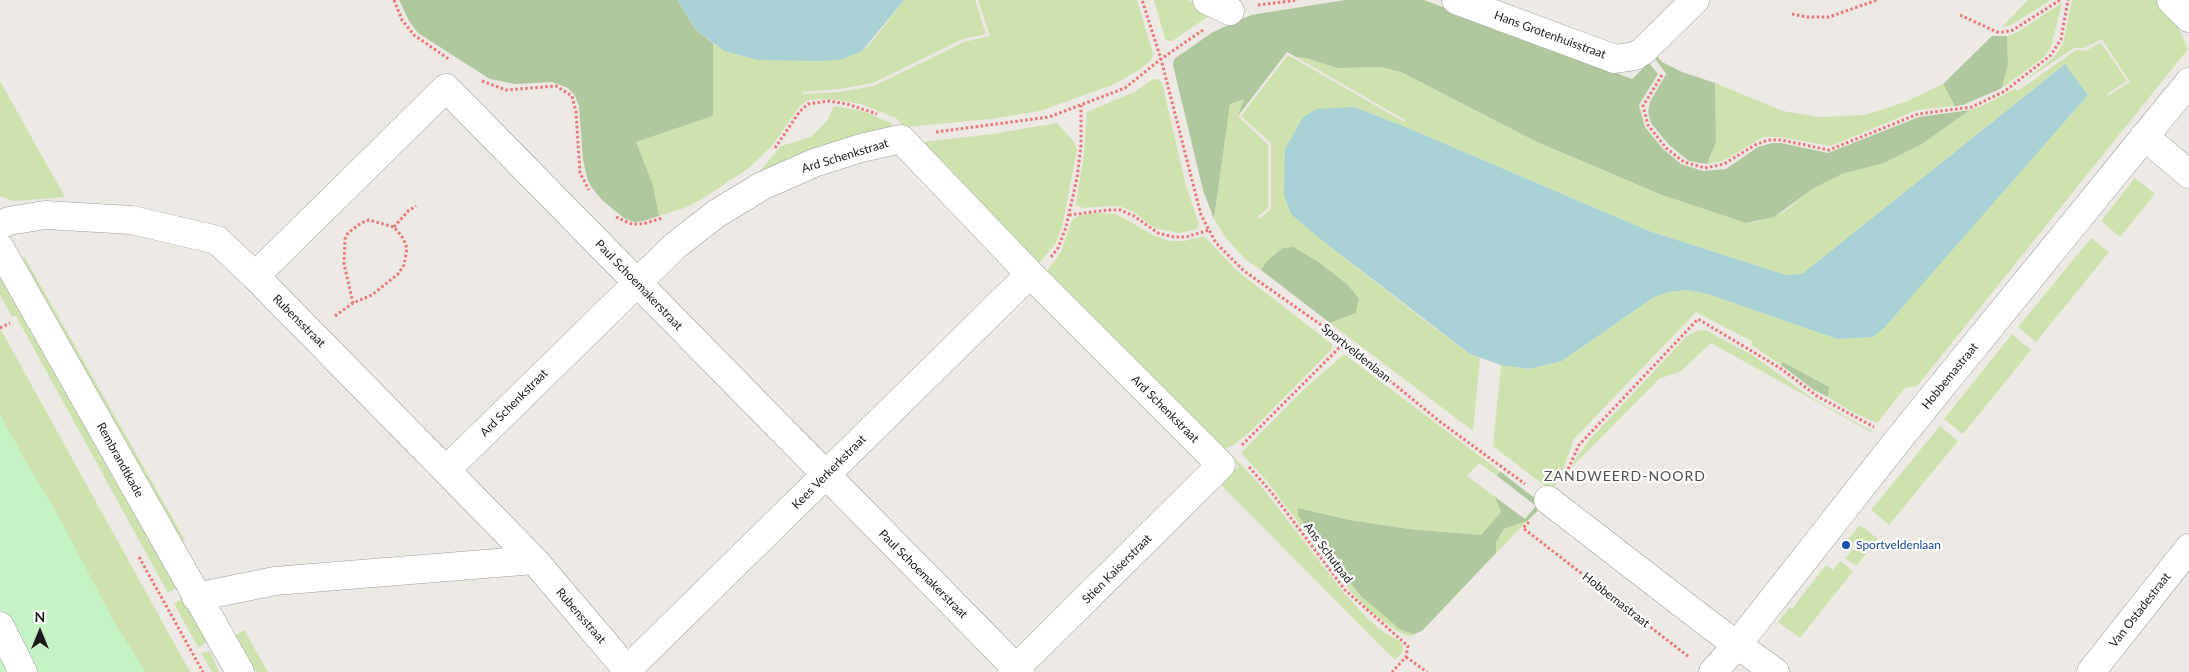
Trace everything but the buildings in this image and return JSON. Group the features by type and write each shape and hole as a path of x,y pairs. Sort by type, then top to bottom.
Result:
{"street":[{"name":"Hans Grotenhuisstraat","path":"1456,0 1603,56 1626,59 1643,51"},
{"path":"1643,51 1695,0"},
{"path":"2171,0 2189,18"},
{"name":"Hobbemastraat","path":"1703,666 1737,645 1898,440 2189,82"},
{"name":"Paul Schoemakerstraat","path":"255,276 446,88 1016,671"},
{"path":"2144,136 2189,174"},
{"name":"Ard Schenkstraat","path":"446,470 676,244 716,214 762,186 814,162 861,148 901,139 1030,274 1228,459"},
{"name":"Rubensstraat","path":"0,226 10,221 45,216 132,220 217,240 255,276 534,560 628,671"},
{"name":"Rembrandtkade","path":"0,248 240,672"},
{"name":"Kees Verkerkstraat","path":"628,671 1030,274"},
{"name":"Stien Kaiserstraat","path":"1016,671 1228,459"},
{"path":"1548,500 1775,672"},
{"name":"Van Ostadestraat","path":"2091,672 2189,548"},
{"path":"196,597 275,581 534,560"},
{"path":"0,626 24,672"}],"path":[{"path":"394,0 402,20 414,35 458,65"},
{"name":"Sportveldenlaan","path":"1142,0 1161,59 1201,216 1216,243 1244,271 1344,343 1440,421 1548,500"},
{"path":"769,154 776,148 800,111 808,104 816,102 829,101 847,104 890,119 899,127 901,139 1049,117 1124,88 1161,59 1218,6 1298,0"},
{"path":"1792,14 1807,18 1829,18 1878,0"},
{"path":"1960,15 1997,32 2004,32 2013,30 2060,0"},
{"path":"1643,51 1662,74 1643,106 1648,125 1666,148 1684,162 1705,168 1724,164 1755,145 1768,140 1781,140 1828,150 1918,114 1972,107 1986,102 2005,91 2052,55 2061,39 2068,0"},
{"path":"480,80 506,90 556,86 572,96 576,112 580,173 594,197"},
{"path":"1030,274 1043,267 1058,248 1068,215 1077,178 1081,145 1081,105"},
{"path":"394,227 408,211 416,206"},
{"path":"1068,215 1100,210 1120,210 1134,216 1158,233 1174,237 1186,237 1209,230"},
{"path":"613,216 632,224 643,224 666,217"},
{"path":"333,318 353,303 362,301 372,295 398,274 404,265 407,248 403,238 394,227 369,220 361,223 348,233 343,248 344,264 353,303"},
{"path":"1548,500 1559,488 1579,445 1698,319 1780,368 1817,396 1898,440"},
{"path":"0,328 10,323"},
{"path":"1228,459 1344,343"},
{"name":"Ans Schutpad","path":"1228,459 1272,493 1345,590 1408,646 1406,657"},
{"name":"Hobbemastraat","path":"1548,500 1523,528 1703,666"},
{"path":"1392,672 1406,657 1427,672"}],"green space":[{"path":"399,0 678,0 695,29 713,43 713,116 636,142 653,185 659,216 634,222 624,218 602,200 592,188 587,178 583,159 579,106 575,96 568,88 552,82 515,84 490,79 418,33 409,21"},
{"path":"904,0 975,0 986,34 963,39 873,83 839,89 803,92 803,94 840,92 874,86 964,42 990,36 978,0 1137,0 1153,54 1151,60 1139,70 1115,84 1040,111 991,119 905,127 896,118 861,104 832,99 808,100 799,107 772,146 749,168 702,199 684,208 659,216 653,185 636,142 713,116 713,43 724,51 758,60 843,59 862,51 870,44"},
{"path":"1154,0 1188,0 1209,10 1209,16 1172,41 1168,41 1165,38"},
{"path":"1345,0 1424,0 1632,79 1649,63 1658,74 1639,105 1645,127 1663,149 1681,164 1703,171 1726,169 1758,147 1772,143 1781,143 1828,153 1919,117 1970,110 1922,144 1884,163 1842,174 1814,188 1774,217 1746,223 1662,195 1537,142 1401,72 1381,67 1337,68 1306,58 1296,57 1287,52 1238,116 1244,99 1230,104 1214,219 1203,190 1173,65 1174,59 1213,32 1251,15"},
{"path":"2028,0 2051,0 2011,25 2002,27"},
{"path":"2072,0 2156,0 2169,13 2188,49 1917,386 1905,388 1877,423 1852,412 1828,397 1829,387 1783,362 1781,365 1752,345 1753,342 1696,312 1572,441 1573,443 1559,479 1553,489 1549,489 1493,446 1501,365 1529,369 1562,361 1654,297 1669,292 1687,290 1708,294 1837,339 1873,337 1884,327 2088,95 2065,64 1802,274 1786,275 1649,231 1408,128 1354,107 1291,213 1319,238 1423,319 1470,354 1480,358 1473,431 1330,323 1356,313 1359,299 1348,285 1320,263 1267,261 1261,270 1245,259 1226,238 1214,219 1230,104 1244,98 1238,116 1268,145 1268,208 1257,217 1259,219 1271,209 1271,143 1241,116 1288,55 1404,122 1405,120 1296,57 1306,58 1337,68 1381,67 1401,72 1537,142 1662,195 1746,223 1756,222 1782,213 1814,188 1842,174 1884,163 1922,144 1970,110 2015,89 2018,91 2076,50 2085,51 2101,43 2127,81 2107,94 2108,96 2130,82 2102,39 2084,48 2074,48 2023,82 2054,57 2063,44"},
{"path":"2062,3 2051,47 2044,57 2002,88 2008,64 2007,36 2016,33"},
{"path":"1992,36 2007,36 2008,64 2002,88 1963,105 1955,106 1943,84"},
{"path":"1656,55 1662,62 1682,72 1715,83 1716,142 1707,164 1689,161 1669,145 1651,123 1648,112 1650,102 1666,74 1654,57"},
{"path":"1153,79 1158,79 1162,83 1186,186 1199,224 1197,229 1179,233 1155,228 1132,211 1121,207 1082,208 1076,204 1084,154 1087,112 1136,91"},
{"path":"0,81 65,197 13,201 0,196"},
{"path":"1715,83 1783,111 1818,117 1865,115 1905,102 1943,84 1955,106 1917,110 1831,146 1779,137 1763,137 1723,161 1707,164 1716,142"},
{"path":"834,106 863,111 891,123 896,131 761,175 760,171 781,146 811,137 827,121"},
{"path":"1057,123 1074,142 1077,150 1062,227 1056,243 1039,263 943,166 923,142 993,134"},
{"path":"2135,178 2155,194 2120,237 2101,221"},
{"path":"1116,214 1155,236 1170,241 1184,241 1204,236 1236,270 1332,344 1332,349 1253,429 1234,445 1223,449 1047,271 1061,252 1072,220 1080,215"},
{"path":"2091,238 2109,252 2036,342 2018,327"},
{"path":"1293,247 1320,263 1348,285 1359,299 1356,313 1330,323 1261,270 1267,261 1283,248"},
{"path":"24,256 185,541 181,542 23,260"},
{"path":"0,275 177,588 168,593 16,316 12,317 0,295"},
{"path":"0,328 190,672 62,672 0,549"},
{"path":"1699,330 1707,331 1752,355 1812,398 1872,431 1711,343 1681,371 1659,379 1572,467 1574,461 1591,438 1687,336"},
{"path":"2012,334 2031,350 1963,434 1944,419"},
{"path":"1344,354 1501,472 1496,475 1479,463 1467,476 1495,497 1501,512 1481,535 1409,529 1349,520 1298,508 1298,515 1323,551 1361,596 1414,634 1422,631 1411,636 1400,633 1372,613 1349,590 1266,480 1241,453 1299,394"},
{"path":"1783,362 1829,387 1828,397 1814,390 1781,365"},
{"path":"0,414 26,462 52,504 116,625 146,672 0,672"},
{"path":"1940,426 1958,441 1889,525 1871,510"},
{"path":"1236,459 1261,486 1344,593 1369,620 1385,633 1401,642 1403,647 1402,653 1395,660 1220,484 1239,466 1234,461"},
{"path":"1501,472 1541,503 1542,507 1527,521 1504,529 1496,542 1496,553 1422,631 1414,634 1401,630 1361,596 1323,551 1298,515 1298,508 1349,520 1409,529 1481,535 1501,512 1495,497 1525,519 1536,506 1496,475"},
{"path":"1527,521 1496,553 1496,542 1504,529"},
{"path":"1860,525 1878,539 1856,566 1845,558 1856,545 1848,539"},
{"path":"1840,561 1853,571 1800,638 1778,622 1790,607 1792,609 1826,565 1833,570"},
{"path":"183,598 201,628 206,643 198,647 174,604"},
{"path":"244,630 268,672 256,672 235,635"},
{"path":"210,651 219,672 212,672 201,653"}],"water":[{"path":"678,0 904,0 862,51 843,59 823,61 758,60 724,51 695,29"},
{"path":"2065,64 2088,95 1884,328 1873,337 1837,339 1708,294 1687,290 1669,292 1654,297 1562,361 1529,369 1501,365 1470,354 1319,238 1291,214 1284,195 1285,149 1303,117 1317,109 1354,107 1408,128 1649,231 1786,275 1802,274"}],"place":[{"name":"Sportveldenlaan","path":"1846,545"}],"district":[{"name":"ZANDWEERD-NOORD","path":"1625,476"}]}
